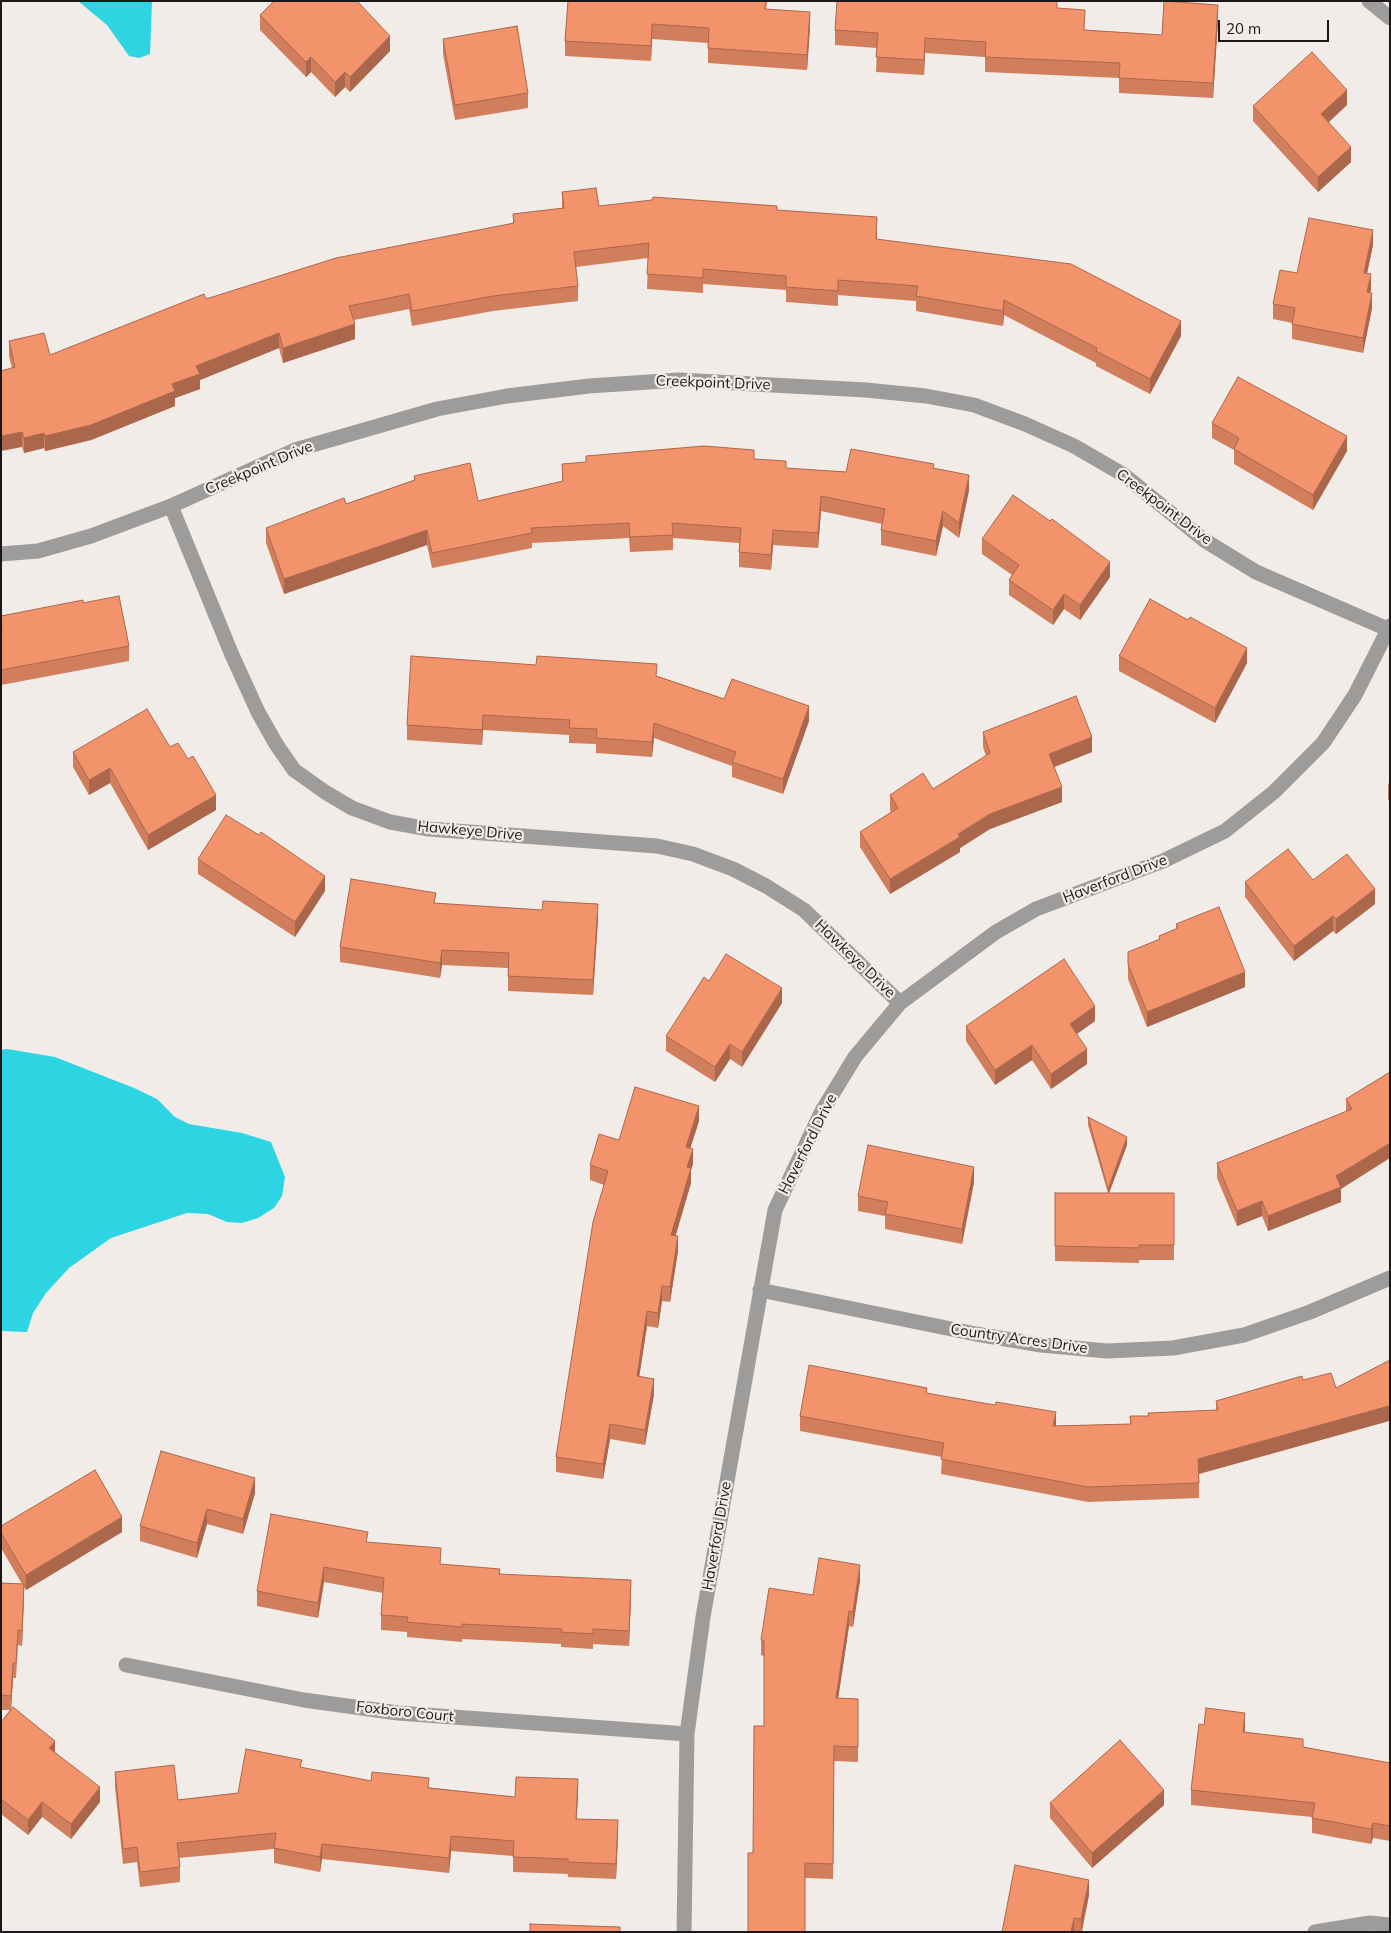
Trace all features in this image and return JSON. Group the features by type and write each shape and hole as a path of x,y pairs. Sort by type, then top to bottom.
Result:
{"street":[{"path":"1369,1 1390,18"},
{"name":"Creekpoint Drive","path":"1,554 38,551 91,536 171,506 295,450 438,409 506,396 588,386 679,380 926,396 974,405 1074,446 1124,475 1204,540 1256,572 1389,629"},
{"name":"Hawkeye Drive","path":"171,506 232,655 263,720 276,744 294,770 325,792 352,808 390,822 429,829 648,845 693,854 741,873 804,910 900,1003"},
{"name":"Haverford Drive","path":"684,1932 687,1734 702,1618 775,1210 822,1111 855,1057 900,1003 996,932 1036,909 1163,861 1225,831 1274,792 1323,743 1355,695 1389,629"},
{"name":"Country Acres Drive","path":"760,1290 976,1334 1042,1345 1107,1351 1173,1348 1244,1335 1310,1312 1390,1278"},
{"name":"Foxboro Court","path":"126,1665 304,1700 398,1713 687,1734"},
{"path":"1315,1932 1370,1923 1390,1925"}],"water":[{"path":"78,1 152,1 150,54 139,58 129,56 107,25"},
{"path":"7,1049 55,1057 134,1088 157,1099 175,1117 189,1124 242,1133 271,1142 285,1177 282,1196 274,1208 258,1218 242,1223 227,1222 208,1214 187,1213 111,1238 69,1268 46,1293 33,1313 27,1332 1,1331 1,1050"}],"building":[{"path":"274,1 357,1 390,36 350,77 345,72 335,82 311,57 306,62 260,15"},
{"path":"568,1 766,1 765,9 810,12 807,55 708,48 709,28 652,24 651,46 565,41"},
{"path":"837,1 1057,1 1057,8 1085,10 1084,30 1162,35 1164,1 1218,5 1213,83 1119,78 1120,63 985,57 986,42 925,38 924,60 876,57 878,33 835,30"},
{"path":"517,26 528,93 455,105 443,39"},
{"path":"1312,52 1347,90 1321,114 1351,147 1318,177 1253,106"},
{"path":"596,188 599,206 652,200 653,197 777,206 777,210 877,217 876,239 1071,264 1181,321 1150,379 1096,351 1097,348 1004,300 1003,311 916,296 918,286 838,280 838,291 786,287 786,276 703,269 703,278 647,274 649,243 574,252 578,286 493,296 412,311 409,294 349,306 355,324 283,348 279,333 196,366 200,374 172,384 175,391 91,425 45,436 44,433 24,438 22,432 1,436 1,371 15,367 9,341 44,333 50,355 204,294 206,299 336,258 514,223 513,214 564,208 562,192"},
{"path":"1309,218 1373,230 1364,273 1371,274 1367,292 1372,293 1363,338 1292,324 1295,308 1273,304 1280,270 1297,273"},
{"path":"1238,377 1347,436 1313,495 1234,449 1239,438 1212,423"},
{"path":"704,446 754,450 754,459 786,461 786,468 846,472 851,449 934,464 933,468 969,475 959,523 943,511 936,541 881,530 885,509 821,496 818,533 773,530 771,555 739,552 741,528 672,523 673,535 630,537 629,523 531,528 532,533 432,553 427,530 284,579 266,528 344,498 346,504 415,480 414,476 470,463 478,501 563,481 562,464 586,462 586,456"},
{"path":"1013,495 1050,521 1052,519 1110,562 1080,605 1064,594 1053,610 1009,580 1019,565 982,539"},
{"path":"119,596 129,646 1,670 1,616 83,600 83,603"},
{"path":"1150,599 1188,620 1190,617 1247,648 1215,708 1119,656"},
{"path":"411,656 536,665 537,656 657,664 656,676 724,699 732,679 809,706 783,779 732,762 736,752 654,723 652,742 596,738 597,729 569,728 570,720 483,715 482,730 407,725"},
{"path":"1076,696 1092,737 1049,754 1062,787 990,814 958,834 960,837 890,879 860,832 898,808 890,795 923,773 933,789 990,753 983,732"},
{"path":"147,709 170,747 178,743 188,759 193,756 216,795 148,835 110,768 89,780 73,752"},
{"path":"226,815 259,835 261,832 325,876 295,922 198,859"},
{"path":"1288,849 1313,880 1347,854 1375,889 1336,919 1333,916 1294,946 1245,882"},
{"path":"351,879 436,893 434,903 542,910 543,901 598,904 593,980 508,976 509,953 442,950 440,963 340,947"},
{"path":"1219,907 1245,972 1147,1012 1128,964 1128,952 1160,939 1159,936 1178,928 1176,924"},
{"path":"726,954 782,988 742,1052 730,1044 715,1067 666,1036 704,977 709,981"},
{"path":"1064,959 1095,1006 1070,1024 1087,1049 1051,1074 1032,1045 995,1070 966,1026"},
{"path":"1390,1072 1390,1143 1336,1176 1341,1187 1268,1216 1262,1201 1237,1211 1217,1163 1352,1109 1346,1099"},
{"path":"635,1087 699,1106 686,1147 693,1149 687,1167 691,1168 671,1235 678,1236 670,1287 662,1286 658,1313 647,1311 637,1376 654,1379 645,1430 610,1424 603,1464 556,1457 593,1222 608,1171 590,1165 599,1134 619,1140"},
{"path":"1088,1117 1127,1137 1108,1189"},
{"path":"868,1145 974,1167 962,1229 885,1214 888,1202 858,1196"},
{"path":"1055,1193 1174,1193 1174,1245 1139,1245 1139,1248 1055,1246"},
{"path":"1390,1360 1390,1407 1198,1459 1199,1483 1088,1487 941,1459 944,1443 800,1416 809,1365 927,1388 926,1393 995,1405 996,1402 1056,1412 1053,1426 1131,1424 1130,1416 1149,1416 1148,1413 1218,1410 1216,1401 1302,1376 1303,1380 1331,1373 1336,1388"},
{"path":"161,1451 255,1478 243,1519 207,1509 197,1543 140,1526"},
{"path":"95,1470 122,1517 26,1575 1,1533 1,1526"},
{"path":"271,1514 368,1532 366,1542 441,1548 440,1564 500,1569 499,1574 631,1580 629,1631 593,1629 593,1634 561,1632 562,1629 462,1624 462,1627 407,1622 408,1617 381,1615 384,1578 324,1567 318,1603 257,1591"},
{"path":"819,1558 860,1565 853,1612 849,1611 836,1698 858,1699 858,1747 834,1746 833,1864 805,1863 805,1932 748,1932 748,1853 753,1853 754,1726 764,1726 764,1641 761,1640 769,1588 813,1595"},
{"path":"1,1583 24,1584 22,1631 18,1630 11,1696 1,1695"},
{"path":"13,1707 55,1741 49,1748 100,1787 71,1824 42,1802 28,1820 1,1799 1,1722"},
{"path":"1206,1708 1245,1713 1243,1732 1303,1739 1303,1747 1390,1763 1390,1826 1373,1823 1371,1829 1312,1818 1315,1803 1191,1790 1199,1724 1204,1725"},
{"path":"1120,1740 1164,1790 1092,1853 1050,1803"},
{"path":"246,1749 302,1760 300,1767 371,1781 372,1772 429,1778 428,1788 515,1797 516,1777 578,1779 576,1819 618,1820 616,1864 568,1862 568,1859 513,1857 514,1841 451,1836 449,1858 322,1844 320,1857 274,1848 276,1833 177,1843 180,1867 140,1872 137,1847 123,1849 115,1772 174,1765 178,1800 238,1793"},
{"path":"1015,1865 1089,1880 1081,1919 1074,1918 1071,1932 1002,1932"},
{"path":"530,1924 620,1927 620,1932 530,1932"}]}
